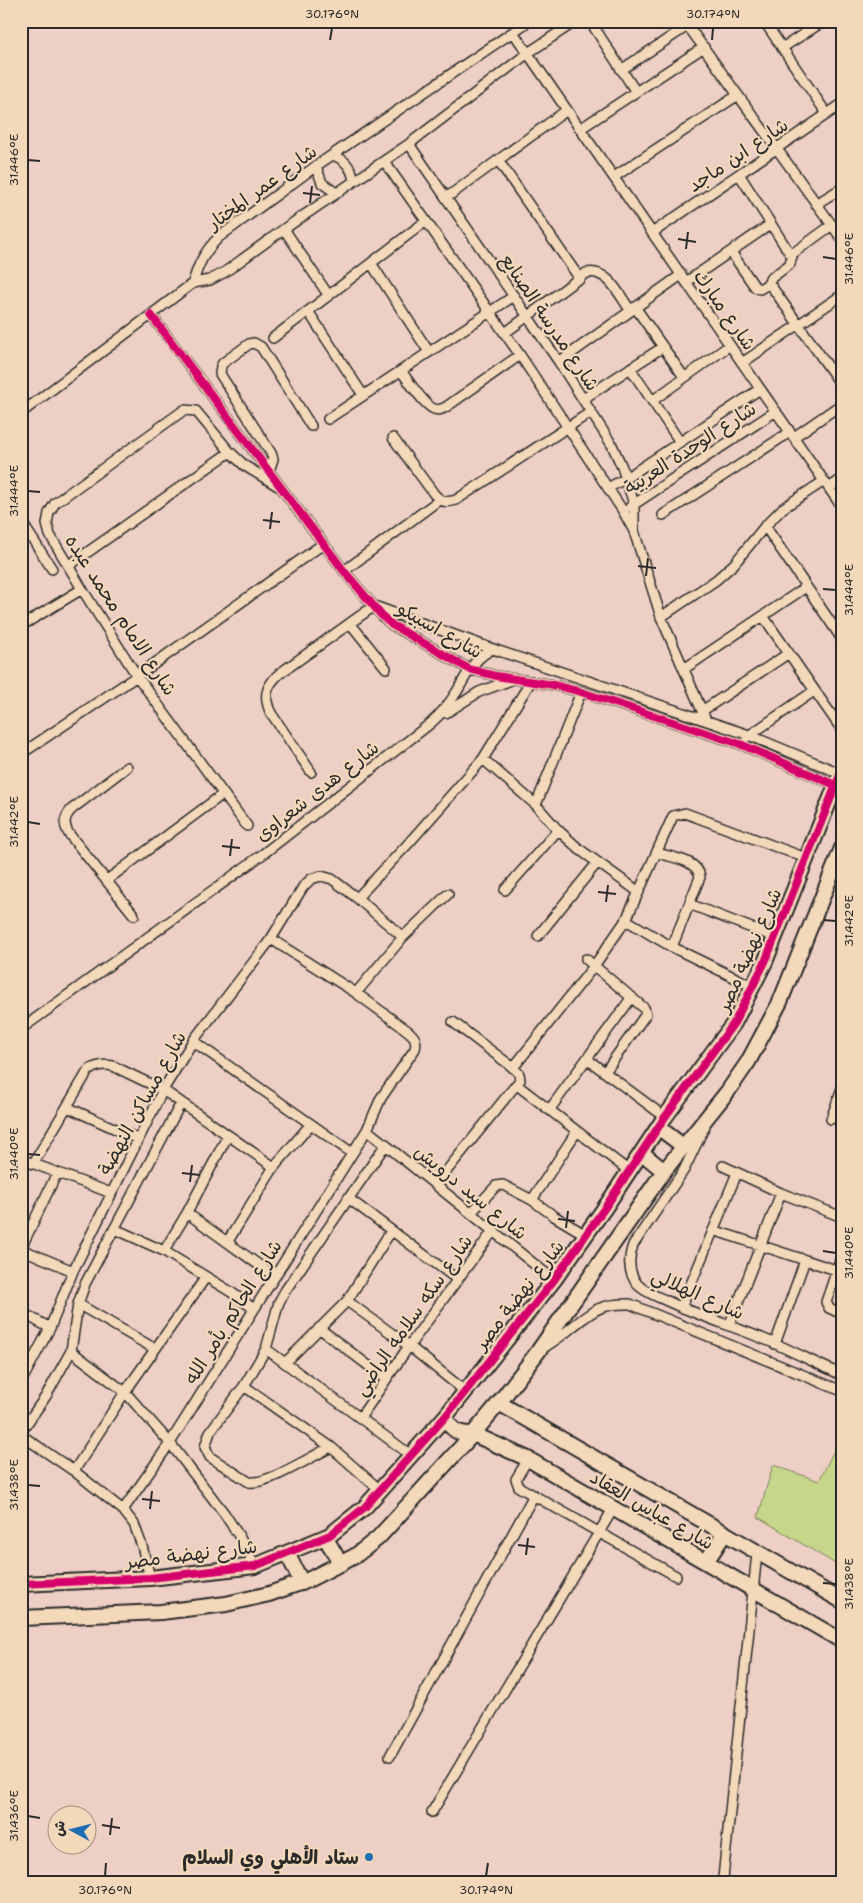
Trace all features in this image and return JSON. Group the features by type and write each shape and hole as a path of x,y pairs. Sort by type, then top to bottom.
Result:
{"street":[{"name":"شارع عمر المختار","path":"194,283 198,265 207,250 219,237 316,166 529,21"},
{"path":"21,413 194,283 210,280 226,272 284,229 409,144 528,53 576,21"},
{"path":"590,21 636,92"},
{"path":"764,21 827,114"},
{"path":"782,48 824,21"},
{"path":"621,70 691,23 704,47 842,239"},
{"name":"شارع مبارك","path":"513,32 842,507"},
{"path":"580,128 704,47"},
{"path":"614,177 738,95"},
{"name":"شارع ابن ماجد","path":"652,233 842,104"},
{"path":"446,198 567,110"},
{"name":"شارع مدرسة الصنايع","path":"409,144 559,362 612,444 634,504 634,531"},
{"path":"333,155 342,158 348,165 353,173 354,181"},
{"path":"498,160 580,278"},
{"name":"شارع مدرسة الصنايع","path":"384,161 505,333 623,511 634,531 661,617 704,715"},
{"path":"316,166 322,183 336,193"},
{"path":"739,174 792,257"},
{"path":"816,204 842,188"},
{"path":"274,338 426,221"},
{"path":"559,362 633,309 731,252 771,224"},
{"path":"731,252 755,287 760,289 790,264 792,254 832,225"},
{"path":"284,229 329,296"},
{"path":"371,263 429,352"},
{"path":"505,333 586,273 601,273 633,309 663,347 684,378"},
{"path":"768,283 841,382"},
{"path":"742,363 842,295"},
{"path":"328,419 514,296"},
{"path":"308,311 364,396"},
{"name":"شارع اسبيكو","path":"151,315 344,572 382,616 398,628 469,669 581,692 840,778"},
{"path":"269,471 272,465 271,452 220,374 223,363 249,344 258,345 311,426"},
{"path":"652,400 730,345"},
{"path":"583,399 663,347"},
{"path":"401,370 427,403 432,408 439,410 520,355"},
{"path":"630,368 680,442"},
{"name":"شارع الوحدة العربية","path":"608,488 760,389"},
{"path":"663,515 842,403"},
{"name":"شارع الامام محمد عبده","path":"247,826 137,676 68,566 50,535 47,524 49,512 54,503 184,410 196,411 230,452 245,466 280,486"},
{"name":"شارع الوحدة العربية","path":"623,511 776,411"},
{"path":"394,438 440,500 448,502 456,500 591,412"},
{"path":"68,566 230,452"},
{"path":"661,617 734,564 765,526 783,508 827,485 842,480"},
{"path":"344,572 440,500"},
{"path":"21,521 52,569"},
{"path":"765,526 842,638"},
{"path":"21,754 137,676 324,544"},
{"path":"684,669 806,587"},
{"path":"21,626 82,589"},
{"path":"311,772 271,714 266,703 266,692 270,681 374,606"},
{"name":"شارع اسبيكو","path":"374,606 493,649 704,715 840,778"},
{"path":"763,616 842,730"},
{"path":"350,623 386,668"},
{"name":"شارع هدى شعراوى","path":"21,1029 263,854 431,723 447,707 469,669 480,656 493,649"},
{"path":"704,715 788,653"},
{"path":"431,723 479,692 516,679"},
{"path":"403,937 357,898 483,759 531,681"},
{"path":"536,805 581,692"},
{"path":"740,744 749,735 814,692"},
{"path":"483,759 536,805 558,830 597,863 639,892"},
{"path":"127,767 72,809 67,814 65,820 69,834 134,915"},
{"name":"شارع نهضة مصر","path":"21,1584 150,1578 255,1566 325,1537 348,1522 381,1491 466,1392 554,1280 642,1153 661,1122 734,1023 754,987 840,778"},
{"path":"106,880 223,794"},
{"path":"513,1068 594,966 626,920 671,819 677,814 685,813 806,858"},
{"path":"505,890 558,830"},
{"path":"21,1618 161,1612 226,1604 269,1594 302,1583 341,1564 361,1552 378,1538 473,1434 537,1353 664,1171 728,1091 748,1062 780,1002 842,848"},
{"path":"657,853 688,863 699,871 700,877 672,947"},
{"path":"538,936 597,863"},
{"name":"شارع مساكن النهضة","path":"21,1382 50,1328 73,1271 138,1139 163,1090 193,1041 271,939 303,887 311,879 321,876 332,880 357,898"},
{"path":"356,993 403,937 448,894"},
{"path":"689,904 775,936"},
{"path":"626,920 672,947 754,987"},
{"name":"شارع الحاكم بأمر الله","path":"122,1510 170,1443 352,1153 366,1130 381,1098 411,1055 416,1042 415,1036 356,993 271,939"},
{"path":"586,959 632,997 644,1008 646,1014 605,1072"},
{"path":"550,1109 632,997"},
{"path":"436,1184 520,1080 519,1074 513,1068 453,1022"},
{"path":"193,1041 352,1153"},
{"path":"587,1059 605,1072 661,1122 683,1146"},
{"path":"33,1164 88,1071 100,1065 113,1066 163,1090 274,1167"},
{"path":"517,1085 629,1171"},
{"path":"831,1119 842,1088"},
{"name":"شارع مساكن النهضة","path":"21,1434 46,1396 71,1351 78,1304 85,1284 181,1103"},
{"path":"67,1106 138,1139"},
{"name":"شارع الهلالي","path":"710,1113 684,1170 633,1245 630,1256 631,1272 640,1286 648,1293 681,1308 775,1344 842,1376"},
{"path":"228,1242 274,1167 311,1124"},
{"name":"شارع سيد درويش","path":"366,1130 386,1144 554,1280"},
{"path":"532,1200 577,1131"},
{"path":"164,1251 187,1213 227,1136"},
{"path":"331,1447 273,1477 255,1483 249,1482 210,1456 206,1448 210,1432 244,1386 266,1349 282,1296 386,1144"},
{"path":"642,1153 664,1171"},
{"path":"21,1159 111,1193"},
{"path":"723,1166 781,1193 842,1216"},
{"path":"58,1173 21,1248 73,1271"},
{"path":"681,1308 737,1174"},
{"path":"472,1213 497,1185 507,1186 586,1234"},
{"path":"729,1326 781,1193"},
{"path":"348,1198 458,1280"},
{"path":"187,1213 274,1276"},
{"path":"115,1228 164,1251 206,1276 254,1309"},
{"path":"713,1230 836,1270"},
{"path":"285,1363 347,1301 391,1231"},
{"name":"شارع سكه سلامه الراضي","path":"360,1418 409,1346 493,1231"},
{"path":"842,1255 826,1302 828,1308 842,1314"},
{"path":"775,1344 805,1260"},
{"path":"74,1470 125,1392 206,1276"},
{"path":"347,1301 409,1346 466,1392"},
{"name":"شارع الهلالي","path":"537,1353 592,1311 617,1303 630,1304 842,1391"},
{"path":"78,1304 156,1348"},
{"path":"21,1312 50,1328"},
{"path":"318,1328 386,1379"},
{"path":"266,1349 412,1456"},
{"path":"71,1351 125,1392 170,1443 224,1512 240,1536 255,1566"},
{"path":"244,1386 331,1447 381,1491"},
{"name":"شارع عباس العقاد","path":"498,1403 842,1601"},
{"name":"شارع عباس العقاد","path":"445,1417 455,1431 464,1435 473,1434 528,1459 842,1641"},
{"path":"21,1434 74,1470 122,1510 134,1524 150,1578"},
{"path":"528,1459 516,1480 520,1487 676,1576"},
{"path":"390,1756 534,1495"},
{"path":"432,1812 614,1509"},
{"path":"706,1562 725,1533"},
{"path":"325,1537 341,1564"},
{"path":"287,1553 302,1583"},
{"path":"723,1878 757,1553"}],"green space":[{"path":"842,1434 842,1568 758,1517 773,1465 819,1481"}],"cycle path":[{"path":"151,315 344,571 392,625 469,669 581,692 740,744 842,788"},
{"path":"21,1584 150,1578 255,1566 330,1535 365,1507 445,1417 554,1280 665,1117 734,1023 765,962 842,770"}],"place":[{"name":"ستاد الأهلي وي السلام","path":"369,1857"}]}
